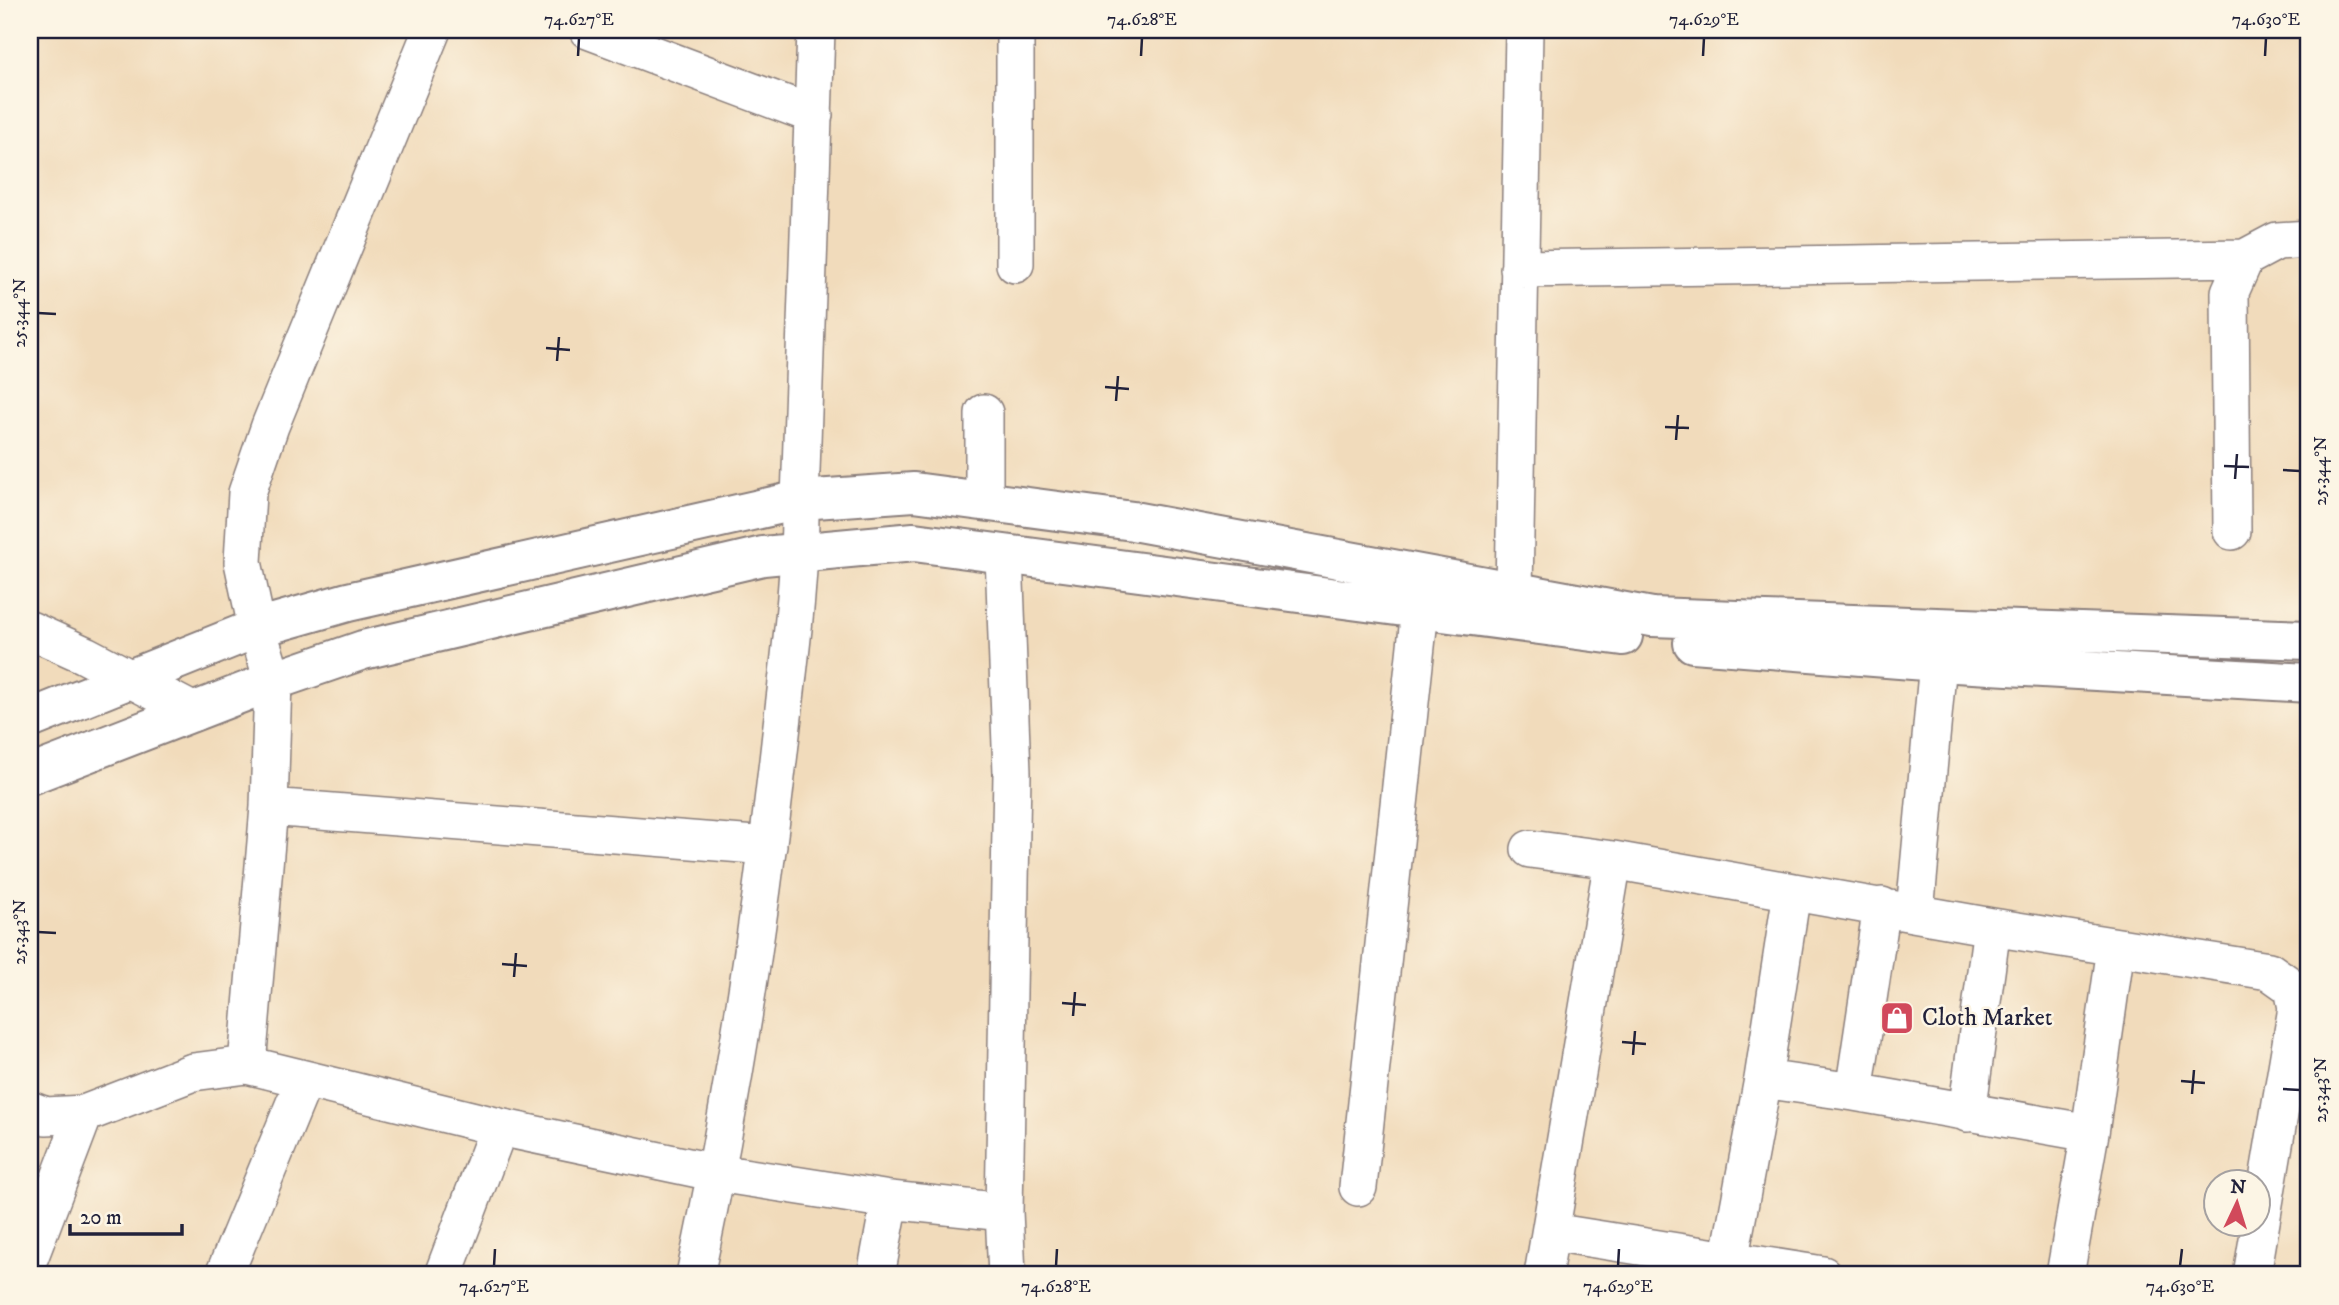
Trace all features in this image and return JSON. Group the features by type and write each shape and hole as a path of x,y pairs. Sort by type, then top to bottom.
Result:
{"main road":[{"path":"30,719 257,628 348,602 800,500 914,492 1133,521 1652,617 2309,640"},
{"path":"30,775 272,681 363,650 763,556 914,542 1651,640 1938,662 2309,683"}],"street":[{"path":"247,1065 269,807 272,681 243,562 247,493 270,426 432,30"},
{"path":"588,30 814,115"},
{"path":"695,1275 717,1173 768,846 800,552 816,30"},
{"path":"1015,30 1015,264"},
{"path":"1514,591 1524,30"},
{"path":"1519,269 2245,258 2277,241 2309,239"},
{"path":"2232,531 2230,292 2245,258"},
{"path":"984,413 984,502"},
{"path":"1004,555 1012,773 1004,1212 1007,1275"},
{"path":"1358,1187 1420,609"},
{"path":"30,630 133,679 194,712"},
{"path":"1854,1092 1899,909 1938,662"},
{"path":"269,807 768,846"},
{"path":"1530,849 1613,860 1992,927 2269,971 2293,988 2297,1008 2252,1275"},
{"path":"1543,1275 1613,860"},
{"path":"1729,1261 1763,1079 1792,892"},
{"path":"1967,1113 1992,927"},
{"path":"2065,1275 2090,1133 2116,947"},
{"path":"30,1110 46,1116 84,1114 193,1072 247,1065 499,1127 717,1173 890,1200 1004,1212"},
{"path":"1763,1079 2090,1133"},
{"path":"224,1275 304,1081"},
{"path":"30,1256 84,1114"},
{"path":"443,1275 499,1127"},
{"path":"876,1275 890,1200"},
{"path":"1551,1232 1823,1275"}],"place":[{"name":"Cloth Market","path":"1897,1018"}]}
